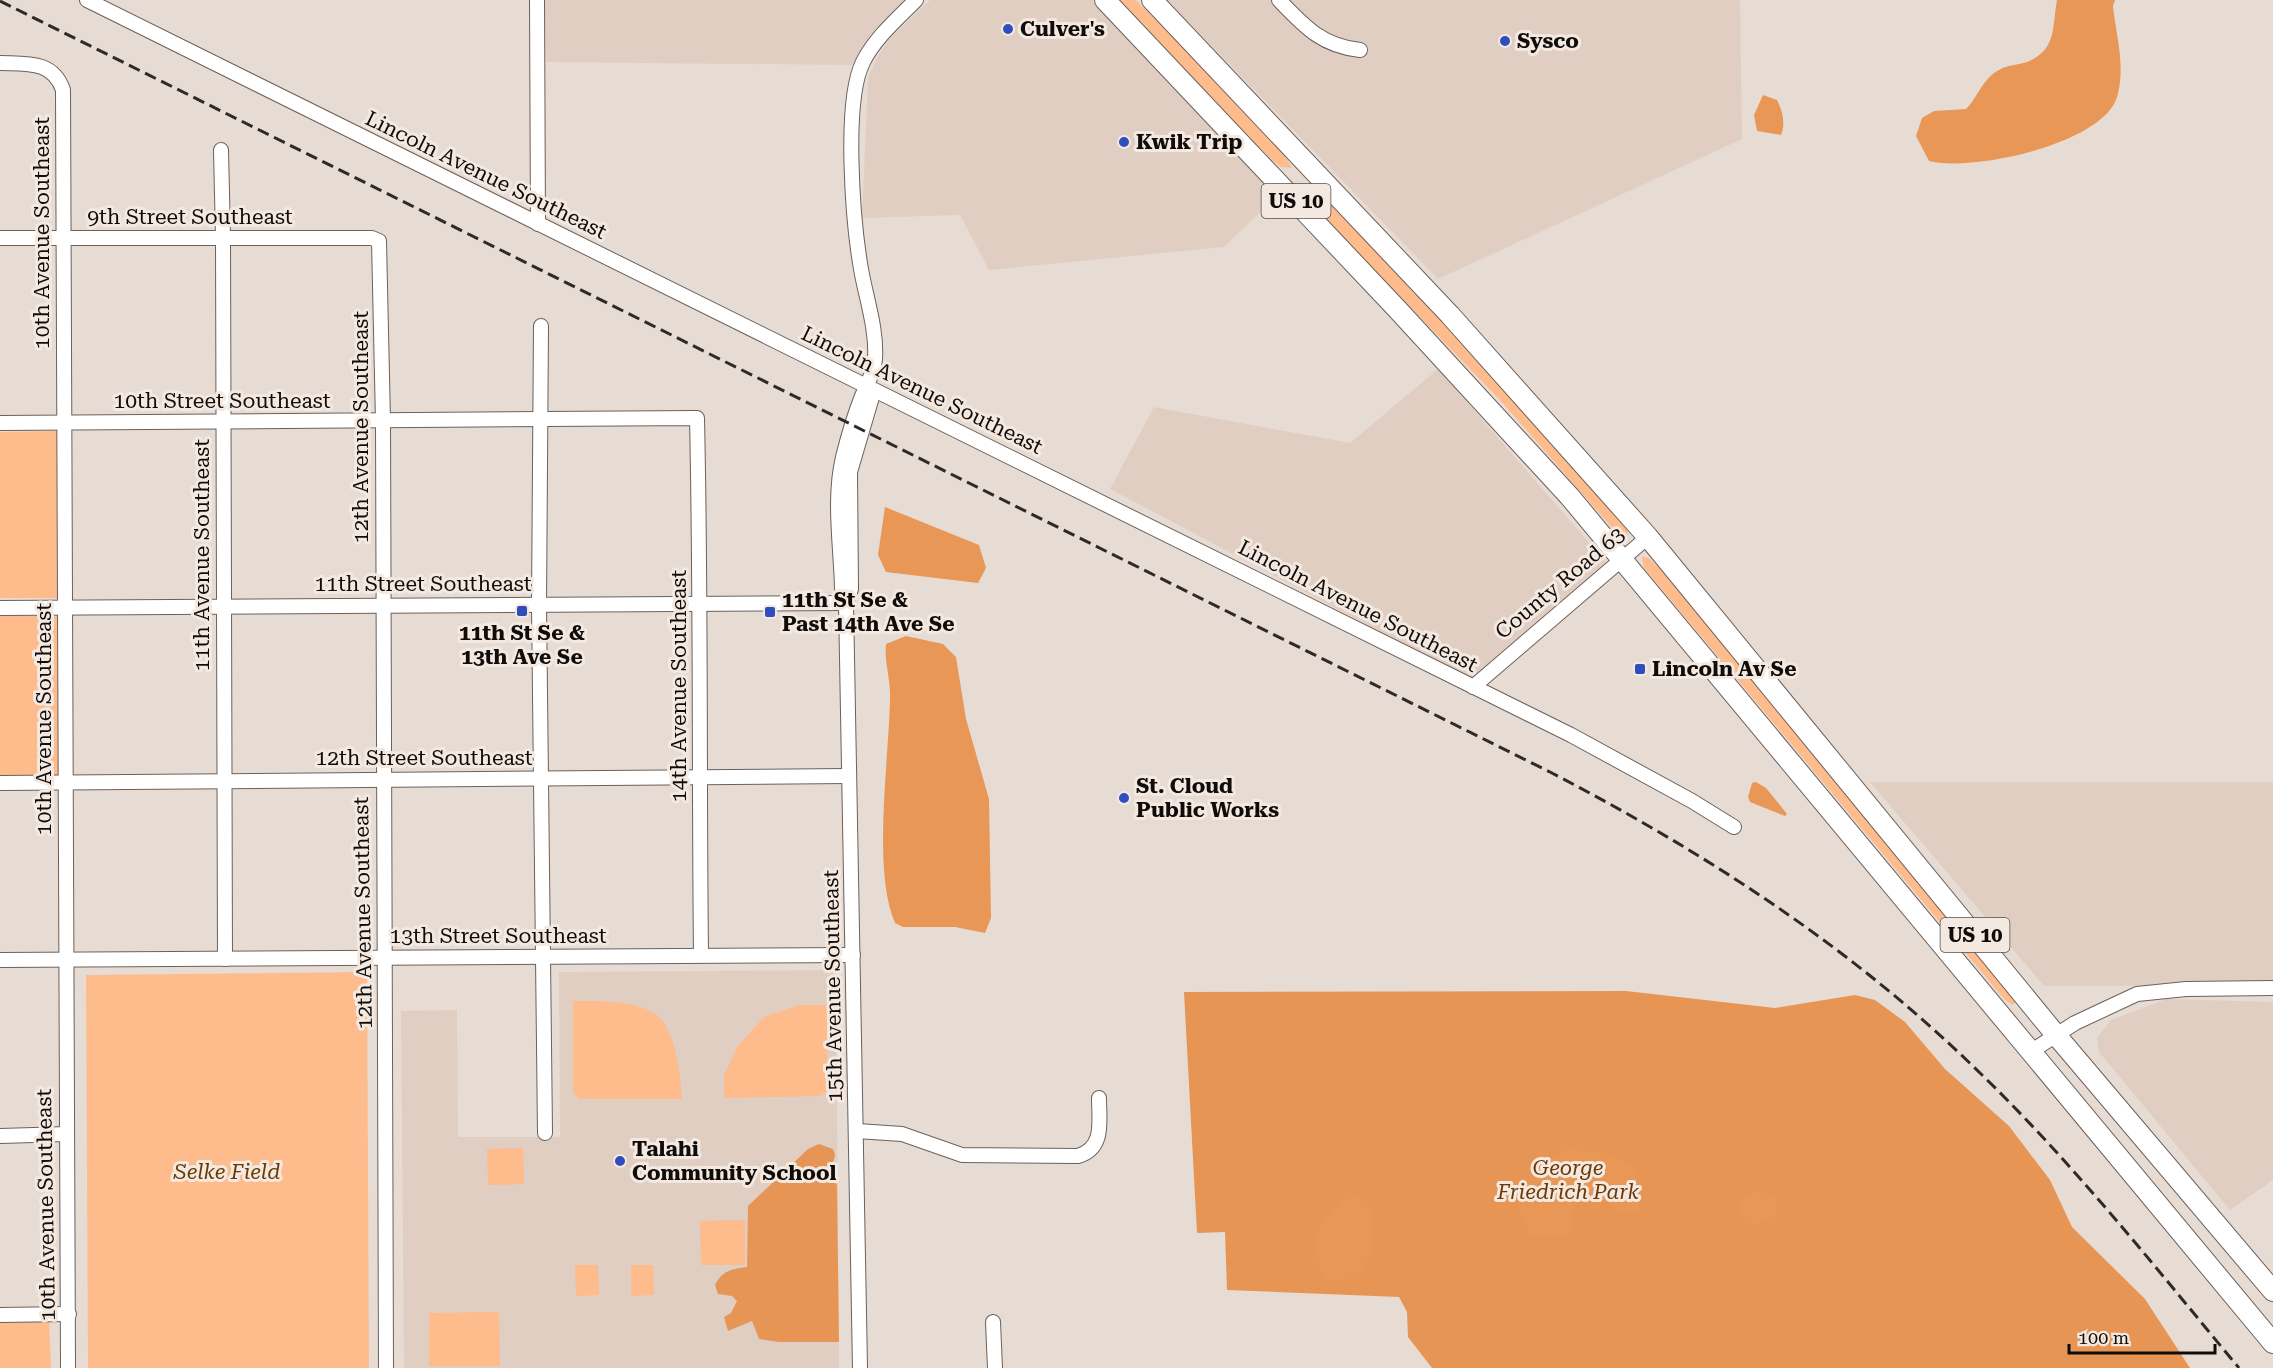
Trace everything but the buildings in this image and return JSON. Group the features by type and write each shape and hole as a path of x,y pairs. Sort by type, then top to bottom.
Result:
{"highway":[{"name":"US 10","path":"1105,0 1486,403 1623,558 2273,1343"},
{"name":"US 10","path":"1152,0 1465,331 1648,537 2056,1035 2273,1291"}],"street":[{"name":"Lincoln Avenue Southeast","path":"87,0 1473,687 1638,771 1734,827"},
{"path":"537,0 538,224"},
{"name":"15th Avenue Southeast","path":"860,1368 846,603 851,589 850,472 852,457 872,397 868,388 875,358 872,322 854,221 852,105 855,84 872,48 916,0"},
{"path":"1280,0 1323,40 1339,47 1360,50"},
{"name":"10th Avenue Southeast","path":"0,63 45,66 54,73 63,90 68,1368"},
{"name":"11th Avenue Southeast","path":"220,150 223,238 225,959"},
{"name":"9th Street Southeast","path":"0,238 372,238 379,241"},
{"name":"12th Avenue Southeast","path":"379,241 383,421 381,606 386,1368"},
{"path":"541,326 539,605 545,1133"},
{"name":"10th Street Southeast","path":"0,423 697,418"},
{"name":"14th Avenue Southeast","path":"697,418 701,604 699,777 701,955"},
{"name":"County Road 63","path":"1473,687 1648,537"},
{"name":"11th Street Southeast","path":"0,608 846,603"},
{"name":"12th Street Southeast","path":"0,783 848,776"},
{"name":"13th Street Southeast","path":"0,960 853,955"},
{"path":"2030,1052 2056,1035 2137,994 2186,989 2273,988"},
{"path":"857,1131 902,1134 962,1155 1078,1156 1092,1149 1098,1139 1099,1098"},
{"path":"0,1136 66,1134"},
{"path":"0,1315 69,1314"},
{"path":"993,1322 995,1368"}],"shaded area":[{"path":"544,0 905,0 876,31 852,65 546,62"},
{"path":"930,0 1092,0 1279,194 1224,247 989,270 960,215 862,218 868,78 878,56 891,37"},
{"path":"1167,0 1740,0 1742,139 1438,279"},
{"path":"2057,0 2115,0 2113,6 2121,74 2117,97 2107,114 2088,128 2063,141 2034,151 1975,162 1929,161 1916,136 1922,118 1934,111 1966,109 1993,73 2005,67 2027,62 2044,51 2051,37"},
{"path":"1763,95 1777,100 1779,104 1783,121 1781,135 1757,131 1754,115"},
{"path":"1438,369 1606,562 1472,680 1110,489 1154,407 1350,443"},
{"path":"885,507 979,545 986,568 978,583 886,572 878,555"},
{"path":"906,636 943,644 956,657 966,719 989,799 991,918 985,933 955,927 903,927 895,923 888,901 883,845 890,699 886,644"},
{"path":"1756,782 1766,788 1787,814 1785,816 1750,802 1748,797 1752,783"},
{"path":"1870,782 2273,782 2273,985 2044,986"},
{"name":"Talahi Community School","path":"836,970 839,1368 404,1368 401,1011 457,1010 458,1137 560,1137 559,972"},
{"path":"2166,999 2273,1002 2273,1180 2230,1210 2099,1052 2097,1038 2111,1020"},
{"path":"1566,1148 1610,1155 1628,1165 1635,1173 1641,1188 1640,1202 1636,1212 1623,1212 1588,1190 1574,1195 1569,1235 1545,1238 1530,1235 1519,1212 1514,1182 1535,1174"},
{"path":"1760,1191 1777,1198 1777,1204 1774,1216 1757,1225 1739,1211 1739,1202 1746,1195"},
{"path":"1361,1197 1369,1208 1373,1222 1370,1254 1363,1267 1353,1277 1340,1281 1324,1277 1318,1252 1321,1225 1341,1199"}],"green space":[{"path":"1118,0 1136,0 1277,143 1292,168 1281,167 1272,160"},
{"path":"1307,190 1324,198 1499,379 1627,526 1628,538 1614,530 1500,400 1318,212"},
{"path":"57,431 57,598 0,598 0,432"},
{"path":"1642,556 1650,559 1662,571 1769,700 1822,759 2017,1001 2012,1005 2005,1000 1644,568"},
{"path":"0,616 57,616 58,776 0,776"},
{"name":"Selke Field","path":"367,972 369,1368 88,1368 86,975"},
{"name":"George Friedrich Park","path":"1626,991 1775,1008 1855,995 1875,1000 1905,1022 1945,1069 2009,1126 2050,1180 2072,1227 2145,1299 2190,1368 1432,1368 1408,1337 1407,1312 1399,1297 1227,1290 1225,1232 1197,1233 1184,992"},
{"path":"573,1001 629,1004 658,1016 669,1032 673,1043 679,1067 682,1099 579,1099 573,1092"},
{"path":"799,1005 827,1005 827,1091 821,1096 724,1098 724,1075 738,1046 764,1017"},
{"path":"819,1144 833,1149 835,1155 830,1176 837,1185 839,1342 779,1342 759,1339 752,1321 728,1331 724,1317 731,1313 737,1301 732,1296 718,1294 715,1285 725,1273 747,1267 748,1206 808,1149"},
{"path":"523,1148 524,1184 488,1185 487,1149"},
{"path":"745,1220 745,1265 701,1265 700,1221"},
{"path":"575,1265 598,1265 599,1295 576,1296"},
{"path":"631,1265 653,1265 654,1295 631,1296"},
{"path":"499,1312 500,1366 429,1366 429,1313"},
{"path":"0,1319 49,1319 51,1368 0,1368"}],"railway":[{"path":"0,1 1550,772 1608,803 1721,870 1776,906 1882,985 1980,1073 2081,1180 2239,1368"}],"place":[{"name":"Culver's","path":"1008,29"},
{"name":"Sysco","path":"1505,41"},
{"name":"Kwik Trip","path":"1124,142"},
{"name":"11th St Se & 13th Ave Se","path":"522,611"},
{"name":"11th St Se & Past 14th Ave Se","path":"770,612"},
{"name":"Lincoln Av Se","path":"1640,669"},
{"name":"St. Cloud Public Works","path":"1124,798"},
{"name":"Talahi Community School","path":"620,1161"}]}
